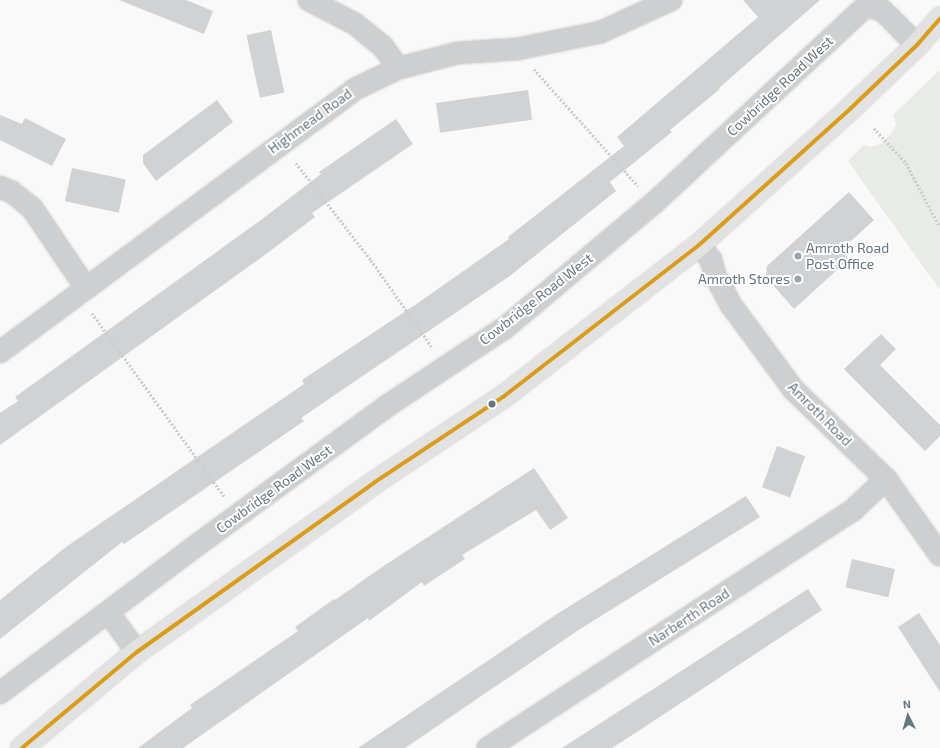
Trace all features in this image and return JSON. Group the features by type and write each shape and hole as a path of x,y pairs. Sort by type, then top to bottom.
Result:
{"highway":[{"path":"22,748 137,652 375,482 503,397 699,245 750,202 917,45 940,19"}],"street":[{"path":"309,0 355,24 383,47 399,68"},
{"name":"Highmead Road","path":"0,352 280,142 355,88 399,68 458,53 530,46 601,32 671,0"},
{"name":"Cowbridge Road West","path":"0,693 390,404 506,327 654,203 866,6 882,10 917,45"},
{"path":"0,187 12,192 32,208 82,291"},
{"name":"Amroth Road","path":"699,245 711,260 715,275 731,305 794,390 886,480 940,555"},
{"name":"Narberth Road","path":"488,748 853,510 886,480"},
{"path":"108,612 137,652"}],"path":[{"path":"530,46 534,72 654,203"},
{"path":"874,128 906,164 940,227"},
{"path":"280,142 371,260 446,367"},
{"path":"82,291 238,516"}],"shaded area":[{"path":"940,70 940,290 848,161 864,145 870,147 881,144 892,133 896,124 893,115"}],"building":[{"path":"119,0 186,0 213,11 204,34"},
{"path":"743,0 820,0 719,88 720,89 670,130 672,132 610,182 616,191 511,275 301,418 304,421 124,544 122,542 0,639 0,600 66,547 304,384 302,380 418,303 509,239 508,237 624,146 617,137 758,17"},
{"path":"271,30 284,93 260,98 247,35"},
{"path":"528,90 532,120 440,133 436,103"},
{"path":"217,100 233,122 156,181 143,163 143,155"},
{"path":"0,115 22,124 25,118 66,139 52,166 0,140"},
{"path":"396,119 413,144 312,213 315,217 262,257 0,445 0,413 18,401 15,397 261,220 321,174 319,172"},
{"path":"72,168 126,179 119,213 65,201"},
{"path":"849,192 874,220 841,250 849,259 794,309 766,277 767,266"},
{"path":"881,334 896,349 880,365 940,425 940,436 925,451 844,369"},
{"path":"777,446 805,456 790,498 762,487"},
{"path":"534,468 568,518 550,530 536,510 462,555 465,559 424,586 422,582 369,621 368,618 183,748 138,748 192,708 190,705 298,631 295,627 334,599 335,600 385,565"},
{"path":"746,496 760,517 577,631 405,748 358,748 557,614"},
{"path":"852,559 895,569 888,597 845,587"},
{"path":"808,589 822,610 643,728 612,748 562,748"},
{"path":"919,613 940,645 940,692 898,627"}],"transit line":[{"path":"22,748 137,652 375,482 503,397 699,245 850,109 917,45 940,19"}],"place":[{"name":"Amroth Road Post Office","path":"798,256"},
{"name":"Amroth Stores","path":"798,279"}]}
